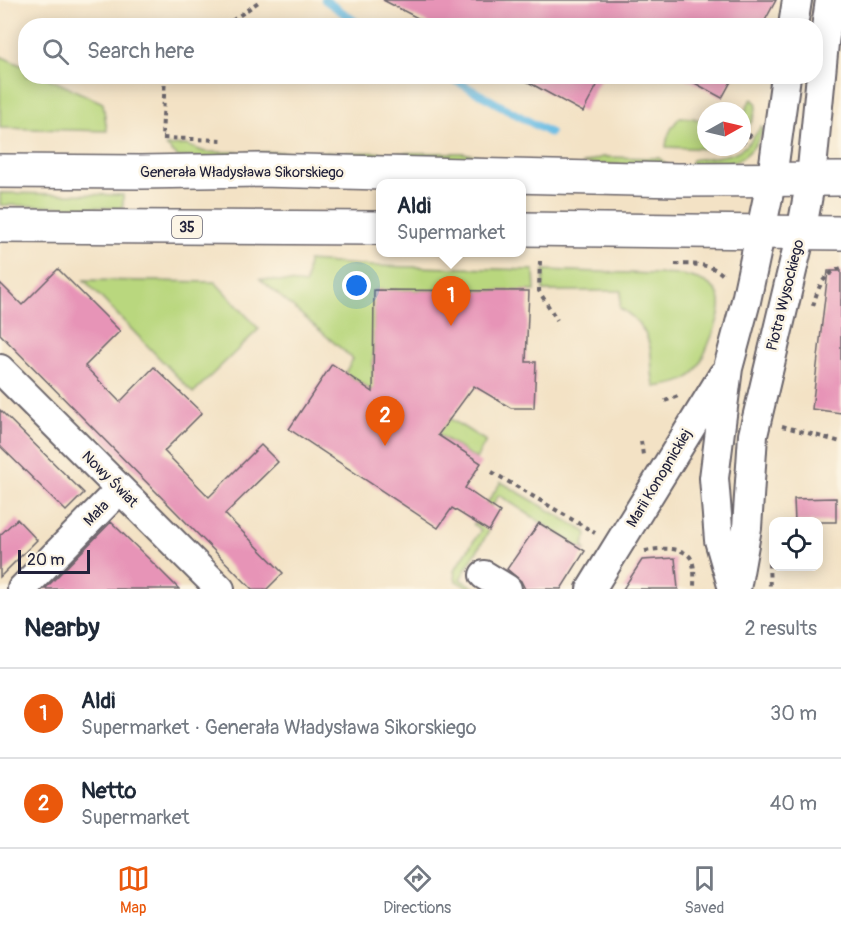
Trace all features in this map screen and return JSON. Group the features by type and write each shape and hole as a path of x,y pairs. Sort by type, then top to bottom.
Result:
{"main road":[{"name":"Generała Władysława Sikorskiego","path":"0,171 260,170 677,180 826,179"},
{"name":"35","path":"0,226 376,228"},
{"path":"526,229 841,233"}],"street":[{"path":"795,18 798,0"},
{"name":"Piotra Wysockiego","path":"735,589 747,528 753,435 801,233 826,179 824,43 830,0"},
{"name":"Piotra Wysockiego","path":"735,589 719,540 714,478 728,368 746,301 772,178 785,84"},
{"name":"Marii Konopnickiej","path":"591,589 728,368"},
{"name":"Nowy Świat","path":"0,369 220,589"},
{"name":"Mała","path":"22,589 120,489"}],"path":[{"path":"236,18 261,0"},
{"path":"162,138 165,84"},
{"path":"540,261 539,291 557,320"},
{"path":"675,264 706,265 716,268 724,275 727,286"},
{"path":"812,309 823,279 841,268"},
{"path":"665,401 681,395"},
{"path":"780,435 782,426 841,442"},
{"path":"492,471 601,536"},
{"path":"641,552 670,549 682,551 690,557 693,563 693,589"},
{"path":"769,571 770,589"}],"green space":[{"path":"0,56 18,64 18,84 61,84 103,103 107,131 0,128"},
{"path":"752,99 757,104 751,123 751,102 749,102"},
{"path":"680,117 697,119 697,148 666,147 670,130"},
{"path":"761,126 763,130 751,150 751,140"},
{"path":"186,145 205,152 463,153 526,164 178,157 166,146"},
{"path":"743,156 734,162 714,166 690,167 692,160"},
{"path":"602,157 659,158 667,165 582,164"},
{"path":"0,193 123,195 123,208 0,205"},
{"path":"308,261 373,266 534,270 535,291 375,290 373,371 486,441 476,459 345,373 353,359 260,279 306,284"},
{"path":"544,270 682,275 709,284 720,298 720,307 714,330 697,369 683,381 655,387 648,339 637,321 620,308 621,291 543,291"},
{"path":"84,280 215,282 259,329 193,393"},
{"path":"501,482 586,532 587,536 583,544 585,551 499,495 491,507 489,531 460,579 476,589 470,589 456,581 454,571 481,530 473,524"}],"building":[{"path":"383,0 776,0 766,18 418,18"},
{"path":"532,84 598,84 583,112"},
{"path":"697,84 730,84 722,98"},
{"path":"58,269 120,331 85,366 120,402 154,367 202,413 164,451 209,497 261,445 278,462 225,514 283,573 267,589 252,589 0,334 0,283 22,305"},
{"path":"828,271 841,271 841,413 812,409"},
{"path":"374,290 529,291 526,362 536,362 534,408 511,408 474,386 438,435 481,463 465,488 500,512 489,531 452,508 438,528 289,429 332,364 373,392"},
{"path":"0,410 84,493 66,511 0,446"},
{"path":"836,498 836,522 823,522 823,517 795,517 794,499"},
{"path":"17,519 37,540 0,577 0,535"},
{"path":"111,522 148,558 179,589 45,589"},
{"path":"539,523 585,551 561,589 525,589 521,581 507,569"},
{"path":"675,558 678,589 623,589 642,560"}],"waterway":[{"path":"325,0 351,18"},
{"path":"461,84 550,133"}],"place":[{"name":"Aldi","path":"451,326"},
{"name":"Netto","path":"385,446"}]}
